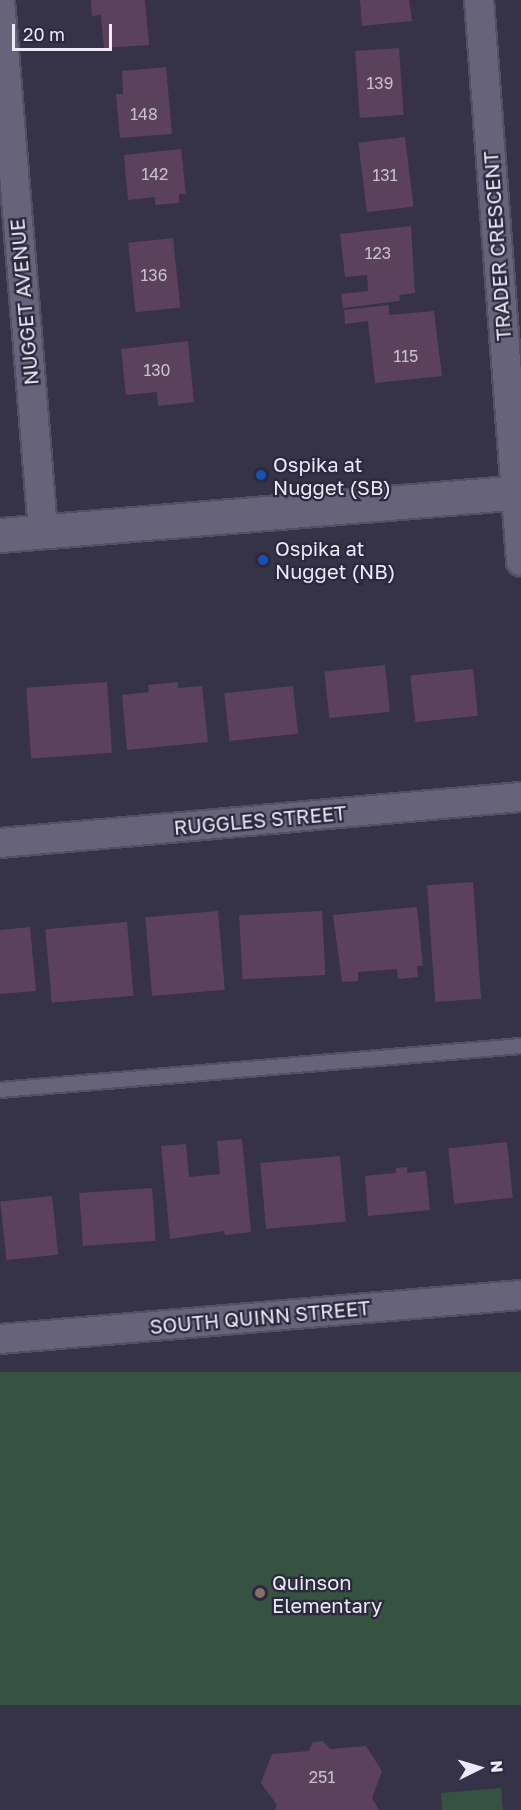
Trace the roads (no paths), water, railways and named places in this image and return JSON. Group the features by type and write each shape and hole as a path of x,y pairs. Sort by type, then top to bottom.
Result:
{"street":[{"name":"NUGGET AVENUE","path":"0,0 43,531"},
{"name":"TRADER CRESCENT","path":"479,0 518,493 521,561"},
{"path":"0,535 518,493"},
{"name":"RUGGLES STREET","path":"0,843 521,797"},
{"name":"SOUTH QUINN STREET","path":"0,1339 521,1295"}],"lane":[{"path":"0,1090 521,1046"}],"place":[{"name":"Ospika at Nugget (SB)","path":"261,475"},
{"name":"Ospika at Nugget (NB)","path":"263,560"},
{"name":"Quinson Elementary","path":"260,1593"}]}
